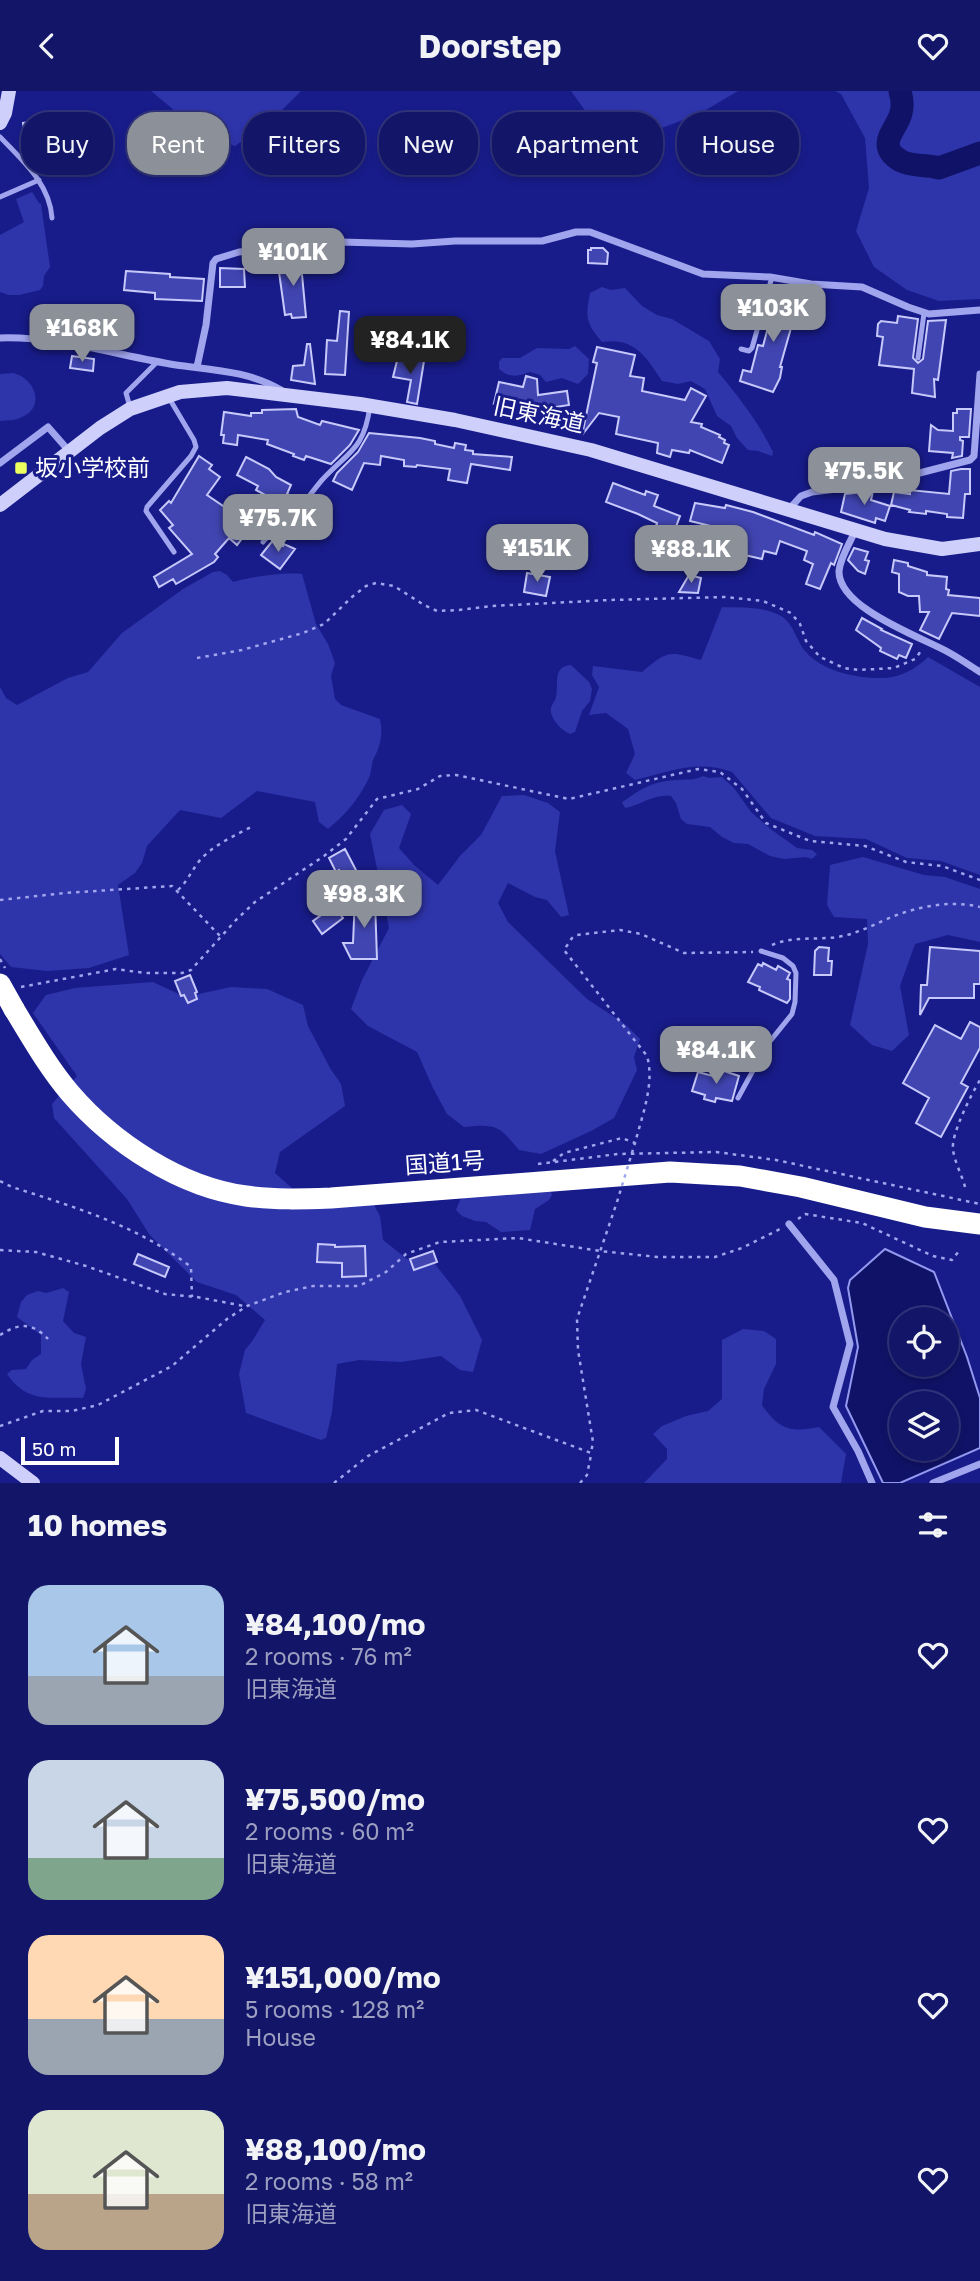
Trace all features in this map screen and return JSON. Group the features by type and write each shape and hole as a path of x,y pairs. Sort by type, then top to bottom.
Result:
{"highway":[{"name":"国道1号","path":"8,980 13,1009 51,1069 102,1128 130,1149 194,1182 244,1196 294,1200 531,1174 670,1172 740,1176 801,1187 925,1217 980,1224"}],"street":[{"path":"0,123 5,113 9,91"},
{"path":"197,367 206,325 213,263 216,259 239,252 341,242 412,244 542,241 584,231 703,274 862,287 924,313 980,310"},
{"name":"旧東海道","path":"0,338 30,339 252,377 287,394 456,420 591,450 895,541 942,549 980,544"},
{"path":"789,509 801,496 812,492 877,484 970,460 974,456 980,374"},
{"path":"0,505 100,428 130,409 167,395 200,389 227,388 287,394"},
{"path":"0,463 48,427 69,452"},
{"path":"855,531 839,569 840,580 849,594 882,620 948,652 980,672"},
{"path":"789,1224 834,1280 850,1344 833,1407 858,1451 872,1483"},
{"path":"0,1458 33,1483"},
{"path":"933,1483 980,1464"}],"lane":[{"path":"0,137 48,195 52,218"},
{"path":"0,197 38,180"},
{"path":"741,349 749,351 752,348 772,278"},
{"path":"918,358 924,313"},
{"path":"130,409 126,393 158,361"},
{"path":"167,395 196,447 191,457 146,511 174,552"},
{"path":"263,542 267,536 285,526 323,480 360,443 368,424 370,406"},
{"path":"738,1098 767,1045 794,1010 796,973 793,966 783,958 761,951"}],"path":[{"path":"197,658 242,650 303,633 324,624 352,597 366,586 376,583 394,586 437,611 492,605 610,600 725,597 763,601 791,613 800,624 806,641 820,657 844,668 859,670 894,667 915,659 926,642"},
{"path":"0,959 8,980 116,969 145,973 182,973 197,965 255,902 346,839 377,799 418,789 440,776 456,775 569,799 698,769 720,772 742,789 766,823 810,841 865,846 906,862 942,866 980,880"},
{"path":"178,890 201,859 228,839 253,826"},
{"path":"0,900 139,886 172,886 221,937"},
{"path":"580,1483 587,1475 593,1443 578,1350 577,1318 635,1143 648,1090 650,1065 647,1056 564,950 568,943 577,935 620,930 641,934 684,953 761,951 779,942 841,937 929,906 950,903 980,907"},
{"path":"965,1187 953,1153 953,1142 972,1092 980,1080"},
{"path":"531,1174 564,1153 622,1137 635,1143"},
{"path":"531,1174 553,1162 618,1154 716,1152 776,1160 980,1204"},
{"path":"0,1181 94,1214 154,1241 191,1267 192,1297"},
{"path":"0,1426 43,1411 86,1409 119,1395 172,1366 227,1319 247,1306 285,1292 313,1286 359,1286 386,1272 406,1254 440,1242 518,1238 658,1257 715,1257 742,1248 805,1214 862,1223 933,1256 952,1260 959,1251"},
{"path":"0,1250 36,1252 86,1266 165,1294 247,1306"},
{"path":"0,1335 23,1326 35,1327 48,1339"},
{"path":"334,1483 368,1455 449,1413 476,1410 591,1453"}],"shaded area":[{"path":"151,91 301,91 280,112 243,112 243,140 235,146 229,144 229,112 176,112"},
{"path":"571,91 738,91 702,112 677,112 677,122 663,128 663,112 586,112"},
{"path":"835,91 980,91 980,299 939,301 907,290 874,267 856,231 869,188 865,138 841,94"},
{"path":"32,192 41,204 50,267 40,290 9,295 0,292 0,235 24,222 16,199"},
{"path":"602,287 611,290 625,288 642,306 657,315 672,319 709,341 720,359 718,372 755,421 773,452 772,456 748,450 731,426 717,416 705,389 691,381 678,384 662,381 645,357 631,346 613,341 602,342 590,325 587,314 590,293"},
{"path":"575,346 589,359 588,374 578,384 562,378 546,382 540,375 530,372 511,375 499,369 502,358 520,358 537,348 569,349"},
{"path":"13,373 32,386 35,393 34,407 19,418 0,421 0,374"},
{"path":"220,571 233,582 268,575 302,574 316,624 335,663 331,676 335,699 341,705 380,719 380,743 365,786 352,806 328,829 319,822 315,802 257,791 221,818 180,810 147,846 142,863 135,873 118,885 129,955 89,968 47,971 11,967 0,954 0,687 6,698 17,705 68,678 88,672 122,633 183,589 213,572"},
{"path":"722,607 760,609 781,616 789,623 802,647 812,658 842,673 875,678 897,676 919,665 928,657 980,687 980,875 941,861 907,858 866,839 815,836 771,818 732,772 719,768 683,768 635,780 626,773 635,754 628,729 606,713 589,715 599,687 592,675 593,666 642,672 669,654 701,660"},
{"path":"571,665 589,682 592,689 590,701 582,711 575,732 570,734 554,720 551,707 556,697 559,672 565,666"},
{"path":"703,776 722,777 734,788 751,812 772,830 797,848 812,850 817,854 812,859 784,859 770,856 748,844 734,843 710,827 687,824 681,819 671,796 658,797 625,808 622,802 653,784"},
{"path":"524,795 548,803 560,812 555,851 569,915 561,917 547,900 508,883 498,903 508,922 587,999 625,1024 640,1039 634,1057 637,1070 614,1118 541,1154 519,1150 496,1128 464,1127 447,1114 417,1052 368,1026 351,1009 362,980 389,928 370,834 384,810 402,805 411,814 399,848 438,885 460,856 481,835 502,796"},
{"path":"863,857 924,875 945,877 980,889 980,942 948,935 915,944 900,986 909,1035 892,1051 872,1045 850,1025 868,944 867,919 834,917 827,905 830,865"},
{"path":"153,982 185,997 231,987 267,989 303,1005 308,1026 341,1084 345,1106 280,1152 275,1173 294,1190 373,1203 380,1216 383,1240 407,1259 435,1264 460,1296 482,1340 473,1372 460,1370 441,1356 401,1362 359,1360 337,1364 332,1412 326,1438 321,1440 246,1413 239,1374 245,1350 265,1320 236,1295 197,1282 149,1234 127,1199 54,1118 52,1104 77,1076 33,1013 46,995 75,988"},
{"path":"550,1188 552,1195 535,1209 530,1230 501,1232 486,1222 462,1216 456,1210 460,1200 469,1193"},
{"path":"885,1249 934,1272 948,1307 889,1307 889,1377 959,1377 959,1336 980,1398 980,1448 959,1457 959,1391 889,1391 889,1461 950,1461 900,1483 883,1483 846,1406 858,1347 848,1288 850,1280"},
{"path":"63,1288 69,1292 63,1321 74,1333 86,1337 81,1364 86,1389 83,1398 32,1395 23,1391 7,1374 12,1370 26,1369 32,1360 41,1354 41,1335 17,1317 21,1302 27,1295 38,1291 46,1293"},
{"path":"743,1329 764,1331 776,1339 776,1364 764,1389 762,1405 774,1419 786,1427 819,1427 846,1454 841,1483 644,1483 667,1459 667,1449 653,1434 662,1426 708,1411 722,1399 722,1340"}],"building":[{"path":"603,248 608,253 607,264 588,263 588,250"},
{"path":"289,253 300,253 306,317 292,318 291,314 285,315 279,272 290,269"},
{"path":"220,268 244,269 245,287 220,287"},
{"path":"126,271 204,279 202,301 155,299 155,293 124,290"},
{"path":"778,290 800,296 780,367 780,378 773,392 740,381 743,370 751,372 758,345 763,346"},
{"path":"340,311 349,312 345,375 325,374 327,340 337,341"},
{"path":"898,316 918,319 913,358 918,363 923,359 928,321 946,320 938,380 934,379 935,397 912,393 914,369 879,365 883,337 877,336 878,324 881,321 897,323"},
{"path":"101,326 112,327 112,332 119,333 118,344 99,343"},
{"path":"307,344 310,344 315,384 291,380 293,366 304,365"},
{"path":"597,347 635,355 630,376 644,378 642,391 685,400 691,388 706,396 691,422 702,424 701,427 720,435 719,437 725,440 724,443 729,445 722,463 690,450 689,453 672,450 670,457 657,453 658,443 616,434 619,417 599,413 582,435 597,363 593,362"},
{"path":"72,356 94,359 93,371 70,368"},
{"path":"398,357 424,361 417,404 407,402 411,380 393,377"},
{"path":"526,376 537,379 538,395 567,391 569,405 543,409 542,405 505,397 494,403 499,382 523,387"},
{"path":"296,409 298,417 320,425 322,421 359,430 350,445 331,464 306,456 304,460 293,456 294,454 267,444 268,440 238,435 237,445 223,443 224,435 221,435 224,412 251,416 251,413 262,413 262,410"},
{"path":"957,409 971,409 969,437 960,437 963,441 962,456 952,458 953,453 929,451 931,425 938,430 953,431 953,413 957,413"},
{"path":"369,433 420,438 454,448 455,443 466,445 465,450 473,451 473,454 512,457 510,470 471,464 467,483 448,480 450,469 404,466 404,460 381,456 380,465 364,463 352,490 333,481 337,473 358,452"},
{"path":"199,456 212,465 209,469 220,477 207,495 243,521 240,524 248,531 237,545 229,538 215,554 218,557 214,562 176,584 173,579 159,587 154,577 192,554 169,528 173,525 160,510 169,501 171,503"},
{"path":"246,457 291,485 287,494 293,497 287,510 269,501 271,498 256,490 258,486 237,475"},
{"path":"970,469 970,494 965,494 963,518 926,511 926,514 909,512 910,510 891,505 894,492 910,494 910,490 949,494 951,471"},
{"path":"613,483 645,495 646,491 658,495 654,506 680,516 674,532 606,502"},
{"path":"873,491 871,500 890,506 885,521 876,518 875,523 841,512 845,494"},
{"path":"695,503 725,508 726,505 753,512 814,535 815,532 842,544 820,589 806,584 813,564 804,560 807,551 780,541 776,554 764,551 762,559 740,554 731,549 732,544 724,541 727,530 690,521"},
{"path":"274,539 283,546 284,544 295,549 280,569 261,555"},
{"path":"854,548 868,552 865,560 869,561 865,574 858,571 848,560"},
{"path":"894,560 908,563 908,566 927,572 927,575 947,577 948,595 980,598 980,616 952,613 939,639 920,630 929,612 920,612 919,596 908,596 899,592 899,574 892,572"},
{"path":"527,573 550,577 546,596 524,592"},
{"path":"689,575 701,578 698,593 679,592"},
{"path":"862,618 912,644 906,658 899,655 897,659 880,651 881,648 856,630"},
{"path":"345,849 358,874 344,880 339,870 336,872 329,858"},
{"path":"355,897 373,897 375,901 377,959 351,959 343,943 353,943"},
{"path":"334,906 343,918 322,934 313,921"},
{"path":"819,947 829,948 831,975 814,975 815,951"},
{"path":"930,947 980,951 980,984 974,984 974,998 929,998 920,1015 921,985 927,985"},
{"path":"763,963 776,970 778,966 790,973 787,979 790,980 790,999 787,1003 748,982 758,964 762,966"},
{"path":"190,975 197,999 188,1003 184,995 181,996 175,981"},
{"path":"970,1022 980,1027 980,1048 961,1083 968,1087 941,1137 916,1123 929,1098 903,1083 935,1025 961,1039"},
{"path":"718,1069 739,1076 732,1101 716,1098 715,1102 692,1091 698,1072 713,1076"},
{"path":"318,1244 335,1247 365,1246 366,1276 342,1277 342,1263 317,1262"},
{"path":"433,1251 437,1262 414,1270 410,1259"},
{"path":"138,1254 169,1267 165,1277 134,1264"}],"waterway":[{"path":"900,91 902,110 888,143 893,155 905,163 939,168 980,153"}],"place":[{"name":"坂小学校前","path":"21,468"}]}
